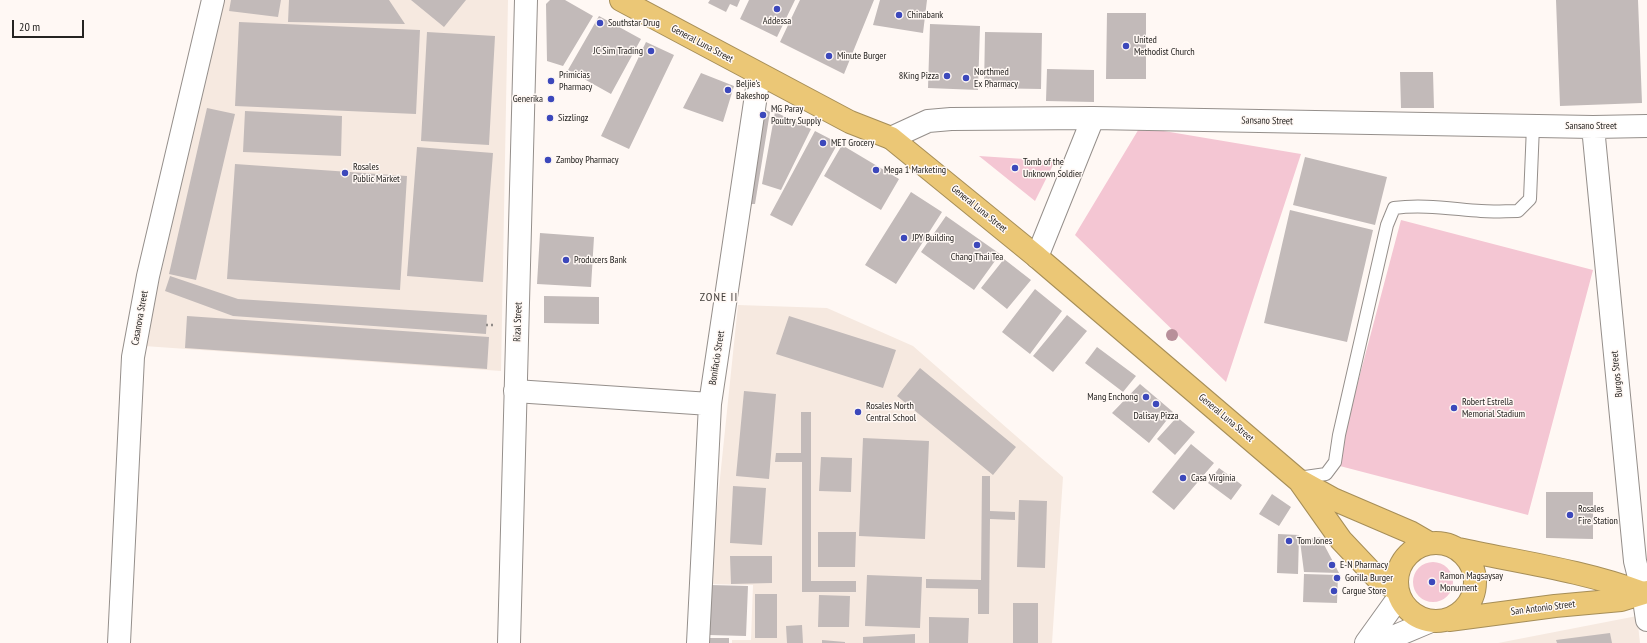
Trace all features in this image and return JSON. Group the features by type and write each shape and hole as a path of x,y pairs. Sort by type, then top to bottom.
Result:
{"highway":[{"name":"General Luna Street","path":"621,0 759,75 850,122 891,138 1037,257 1297,478 1333,499 1410,532 1429,543"},
{"name":"General Luna Street","path":"1297,478 1341,540 1376,576 1398,594"},
{"path":"1458,549 1468,559 1474,571 1476,584 1472,597 1465,609 1454,617 1436,621 1424,620 1412,613 1407,609 1398,594 1397,575 1401,564 1408,554 1418,547 1429,543 1444,543 1458,549 1524,562 1621,585 1645,593"},
{"name":"San Antonio Street","path":"1436,621 1556,606 1621,600 1645,593"}],"street":[{"name":"Casanova Street","path":"119,643 133,357 148,276 213,0"},
{"name":"Rizal Street","path":"509,643 526,0"},
{"name":"Bonifacio Street","path":"698,643 710,404 759,75"},
{"path":"1037,257 1093,118"},
{"name":"Sansano Street","path":"891,138 928,121 951,119 1093,118 1593,127 1647,126"},
{"name":"Burgos Street","path":"1593,127 1636,561 1645,593 1647,620"},
{"path":"515,391 710,404"},
{"path":"1366,643 1398,594"},
{"name":"San Antonio Street","path":"1373,643 1386,640 1436,621"}],"lane":[{"path":"1297,478 1326,474 1335,462 1339,435 1387,225 1394,208 1431,206 1483,211 1518,211 1530,199 1533,126"}],"shaded area":[{"name":"Rosales Public Market","path":"224,0 508,0 501,371 144,346"},
{"path":"1140,127 1301,154 1226,382 1075,235"},
{"path":"979,156 1055,161 1035,201"},
{"name":"Robert Estrella Memorial Stadium","path":"1401,220 1593,270 1528,515 1336,465"},
{"name":"Rosales North Central School","path":"738,305 827,308 913,346 1063,477 1052,643 732,643 732,640 751,640 753,585 709,584"},
{"path":"1437,562 1444,565 1450,571 1453,582 1452,590 1444,599 1437,602 1429,602 1422,599 1414,590 1413,578 1416,571 1425,563"},
{"path":"1637,616 1640,643 1498,643"}],"building":[{"path":"231,0 281,0 278,17 229,11"},
{"path":"289,0 389,0 405,24 288,22"},
{"path":"411,0 466,0 444,27"},
{"path":"550,0 565,0 593,16 563,66 547,61 546,4"},
{"path":"710,0 740,0 737,7 730,4 726,12 708,3"},
{"path":"749,0 795,0 777,37 740,19"},
{"path":"800,0 874,0 844,74 780,42"},
{"path":"880,0 927,0 923,33 873,25"},
{"path":"1556,0 1638,0 1642,103 1560,106"},
{"name":"United Methodist Church","path":"1107,13 1146,13 1146,79 1106,79"},
{"path":"599,16 641,39 611,94 568,70"},
{"path":"239,22 420,30 416,114 235,106"},
{"path":"930,24 980,26 978,90 928,88"},
{"path":"427,32 495,36 489,145 421,141"},
{"path":"985,32 1042,33 1041,89 984,88"},
{"path":"646,42 674,55 629,149 601,136"},
{"path":"1047,69 1094,70 1094,102 1046,101"},
{"path":"1400,72 1433,72 1434,108 1401,108"},
{"path":"701,73 734,86 723,122 683,108"},
{"path":"758,106 770,112 755,204 743,204"},
{"path":"207,108 235,114 196,280 169,274"},
{"path":"245,111 342,116 341,156 243,152"},
{"path":"775,112 811,129 781,190 762,184"},
{"path":"815,131 838,143 792,226 770,215"},
{"path":"842,145 899,179 881,210 824,176"},
{"path":"417,147 493,153 483,282 407,276"},
{"path":"1305,157 1387,177 1375,225 1293,205"},
{"path":"235,164 407,176 400,290 227,279"},
{"name":"JPY Building","path":"911,192 942,212 896,284 865,265"},
{"path":"1290,210 1373,230 1347,342 1264,323"},
{"path":"946,216 1000,254 974,290 921,252"},
{"name":"Producers Bank","path":"540,233 594,237 591,287 537,284"},
{"path":"1004,259 1031,280 1007,309 981,288"},
{"path":"170,276 238,299 487,315 486,334 233,316 165,291"},
{"path":"1035,289 1062,311 1030,354 1002,332"},
{"path":"544,296 599,297 599,324 544,323"},
{"path":"1067,315 1087,331 1053,372 1033,356"},
{"path":"187,316 489,337 487,369 185,348"},
{"path":"789,316 896,350 883,388 776,354"},
{"path":"1097,347 1136,376 1123,392 1085,363"},
{"path":"920,368 1016,447 993,475 897,396"},
{"path":"1140,384 1173,412 1149,443 1112,413"},
{"path":"744,391 776,394 769,479 736,476"},
{"path":"801,412 811,412 811,581 856,581 856,592 802,592 802,462 775,462 776,453 801,453"},
{"path":"1177,417 1195,432 1175,455 1157,439"},
{"path":"863,438 929,441 925,539 859,536"},
{"name":"Casa Virginia","path":"1191,444 1214,463 1174,510 1152,492"},
{"path":"821,457 852,458 851,492 819,491"},
{"path":"1219,468 1242,485 1231,500 1208,483"},
{"path":"982,476 990,476 990,511 1015,512 1015,520 990,519 989,614 978,614 978,589 926,588 926,579 981,580"},
{"path":"733,486 766,488 762,545 730,543"},
{"name":"Rosales Fire Station","path":"1546,492 1593,492 1593,539 1546,538"},
{"path":"1272,494 1291,507 1279,526 1259,514"},
{"path":"1019,500 1047,501 1045,568 1017,567"},
{"path":"818,532 856,532 855,567 818,567"},
{"path":"1278,534 1299,535 1298,574 1277,573"},
{"path":"1320,537 1339,573 1304,572 1300,541"},
{"path":"730,556 772,556 772,583 731,584"},
{"path":"1304,574 1338,575 1337,603 1303,602"},
{"path":"867,575 922,577 920,628 865,626"},
{"path":"710,585 748,586 746,636 709,635"},
{"path":"755,594 777,594 777,638 755,638"},
{"path":"819,595 850,596 849,627 818,627"},
{"path":"1013,603 1038,603 1038,643 1013,643"},
{"path":"929,617 969,618 968,643 929,643"},
{"path":"802,625 803,643 787,643 786,626"},
{"path":"1610,633 1612,643 1557,643 1556,640"},
{"path":"915,634 915,643 863,643 863,637"},
{"path":"706,638 729,638 729,643 706,643"},
{"path":"822,640 845,642 845,643 822,643"}],"place":[{"name":"Addessa","path":"777,9"},
{"name":"Chinabank","path":"899,15"},
{"name":"Southstar Drug","path":"600,23"},
{"name":"United Methodist Church","path":"1126,46"},
{"name":"JC Sim Trading","path":"651,51"},
{"name":"Minute Burger","path":"829,56"},
{"name":"8King Pizza","path":"947,76"},
{"name":"Northmed Ex Pharmacy","path":"966,78"},
{"name":"Primicias Pharmacy","path":"551,81"},
{"name":"Beljie's Bakeshop","path":"728,90"},
{"name":"Generika","path":"551,99"},
{"name":"MG Paray Poultry Supply","path":"763,115"},
{"name":"Sizzlingz","path":"550,118"},
{"name":"MET Grocery","path":"823,143"},
{"name":"Zamboy Pharmacy","path":"548,160"},
{"name":"Tomb of the Unknown Soldier","path":"1015,168"},
{"name":"Mega 1 Marketing","path":"876,170"},
{"name":"Rosales Public Market","path":"345,173"},
{"name":"JPY Building","path":"904,238"},
{"name":"Chang Thai Tea","path":"977,245"},
{"name":"Producers Bank","path":"566,260"},
{"name":"Mang Enchong","path":"1146,397"},
{"name":"Dalisay Pizza","path":"1156,404"},
{"name":"Robert Estrella Memorial Stadium","path":"1454,408"},
{"name":"Rosales North Central School","path":"858,412"},
{"name":"Casa Virginia","path":"1183,478"},
{"name":"Rosales Fire Station","path":"1570,515"},
{"name":"Tom Jones","path":"1289,541"},
{"name":"E-N Pharmacy","path":"1332,565"},
{"name":"Gorilla Burger","path":"1337,578"},
{"name":"Ramon Magsaysay Monument","path":"1432,582"},
{"name":"Cargue Store","path":"1334,591"}],"district":[{"name":"ZONE II","path":"719,298"}]}
